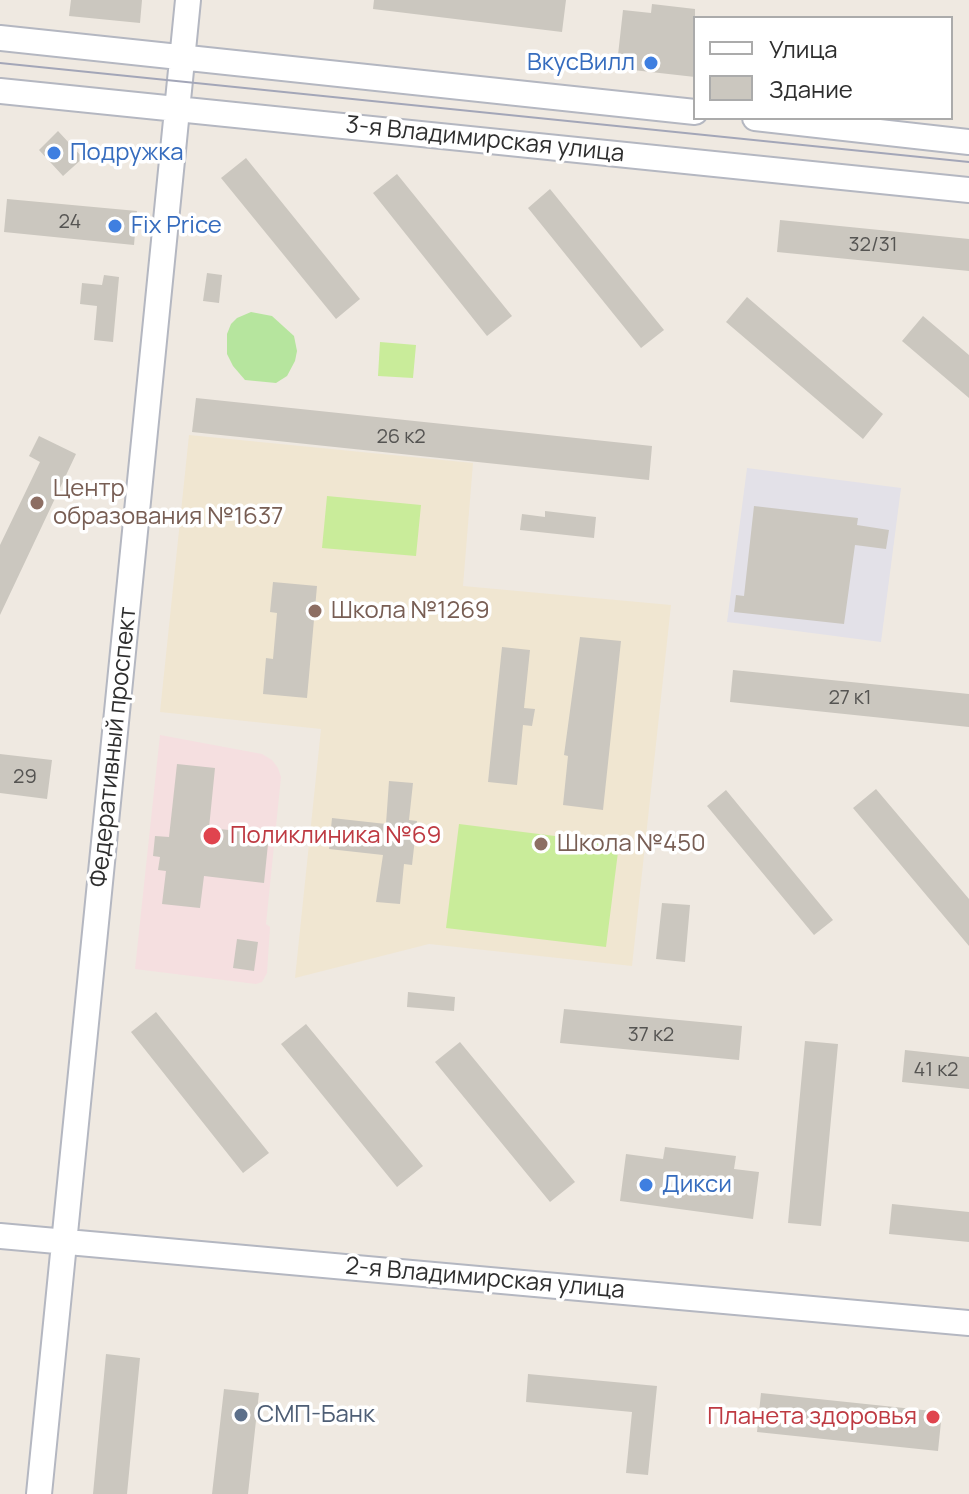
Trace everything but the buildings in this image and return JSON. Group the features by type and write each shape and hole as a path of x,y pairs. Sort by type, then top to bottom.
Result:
{"street":[{"name":"Федеративный проспект","path":"39,1494 188,0"},
{"name":"3-я Владимирская улица","path":"0,38 693,112"},
{"name":"3-я Владимирская улица","path":"0,91 969,190"},
{"path":"773,120 969,142"},
{"name":"2-я Владимирская улица","path":"0,1236 969,1323"}],"shaded area":[{"path":"189,435 473,463 463,586 671,605 632,966 429,944 295,978 321,729 160,712"},
{"path":"747,468 901,488 881,642 727,622"},
{"name":"Поликлиника №69","path":"160,735 262,754 278,768 281,777 266,924 270,927 267,973 262,982 256,984 135,969"}],"green space":[{"path":"251,312 272,316 294,336 295,361 287,376 276,383 245,380 227,354 227,334 231,324"},
{"path":"380,342 416,345 413,378 378,376"},
{"path":"327,496 421,505 416,556 322,548"},
{"path":"459,824 619,844 606,947 446,928"}],"tram line":[{"path":"0,63 969,162"}],"place":[{"name":"ВкусВилл","path":"651,63"},
{"name":"Подружка","path":"54,153"},
{"name":"Fix Price","path":"115,226"},
{"name":"Центр образования №1637","path":"37,503"},
{"name":"Школа №1269","path":"315,611"},
{"name":"Поликлиника №69","path":"212,836"},
{"name":"Школа №450","path":"541,844"},
{"name":"Дикси","path":"646,1185"},
{"name":"СМП-Банк","path":"241,1415"},
{"name":"Планета здоровья","path":"933,1417"}]}
